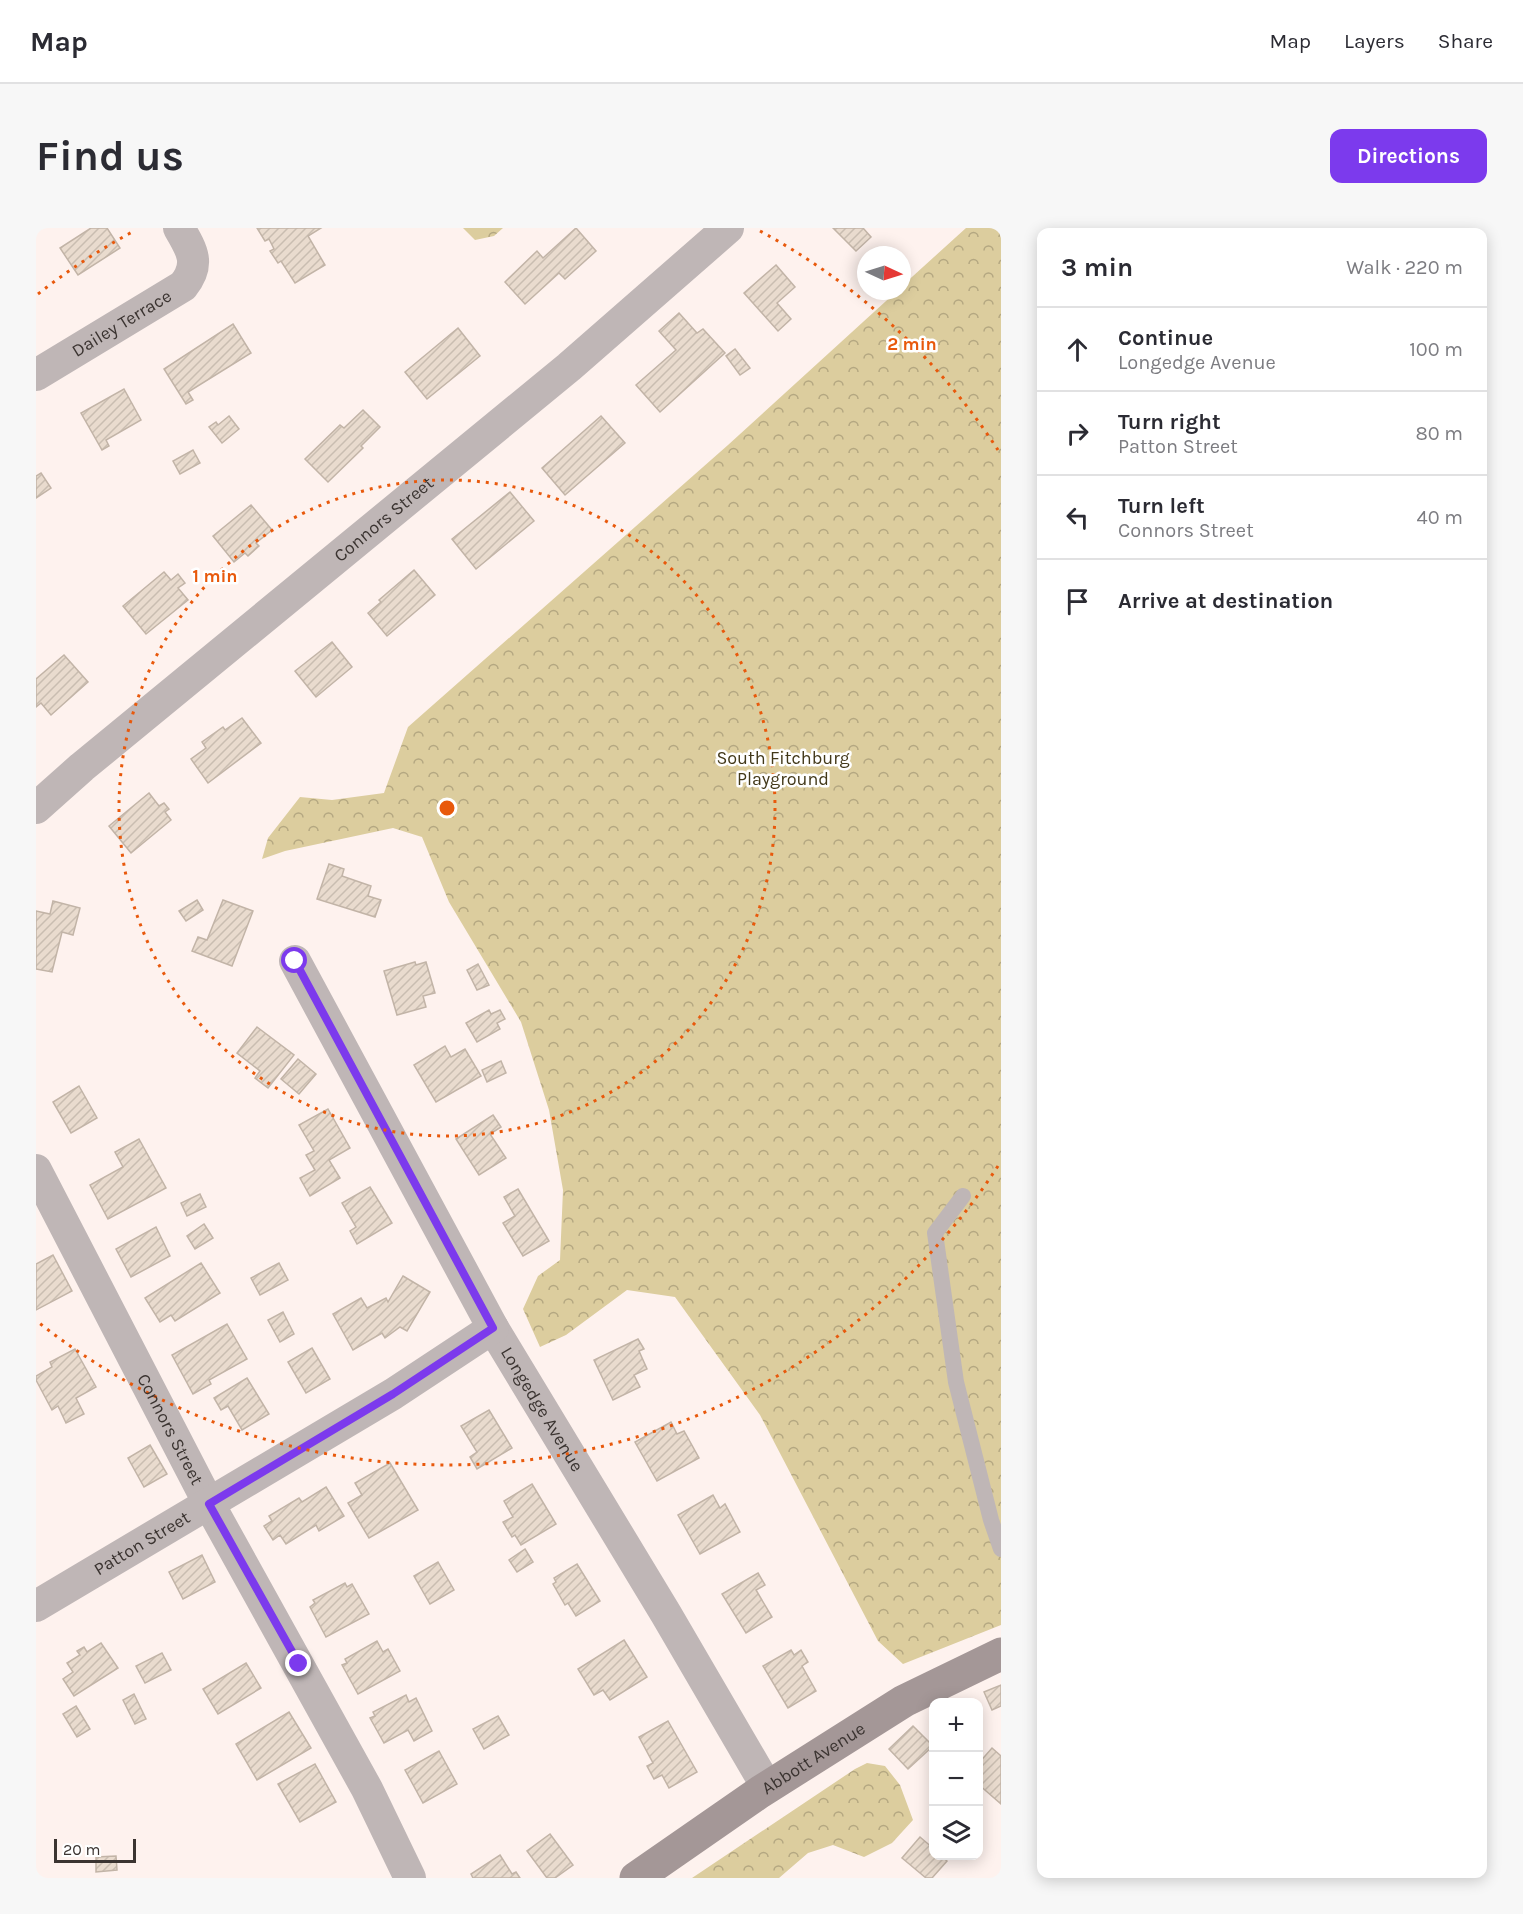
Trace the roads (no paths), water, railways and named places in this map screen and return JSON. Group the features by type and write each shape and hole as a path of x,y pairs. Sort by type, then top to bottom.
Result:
{"main road":[{"name":"Abbott Avenue","path":"636,1878 767,1787 904,1701 1001,1654"}],"street":[{"name":"Dailey Terrace","path":"36,375 183,286 190,276 193,263 191,250 179,228"},
{"name":"Connors Street","path":"36,808 82,767 569,367 728,228"},
{"name":"Longedge Avenue","path":"295,961 493,1328 654,1593 767,1787"},
{"name":"Connors Street","path":"36,1170 209,1504 362,1779 410,1878"},
{"name":"Patton Street","path":"36,1606 393,1394 493,1328"}],"lane":[{"path":"963,1196 935,1233 956,1382 991,1520 1001,1549"}],"park label":[{"name":"South Fitchburg Playground","path":"783,768"}]}
